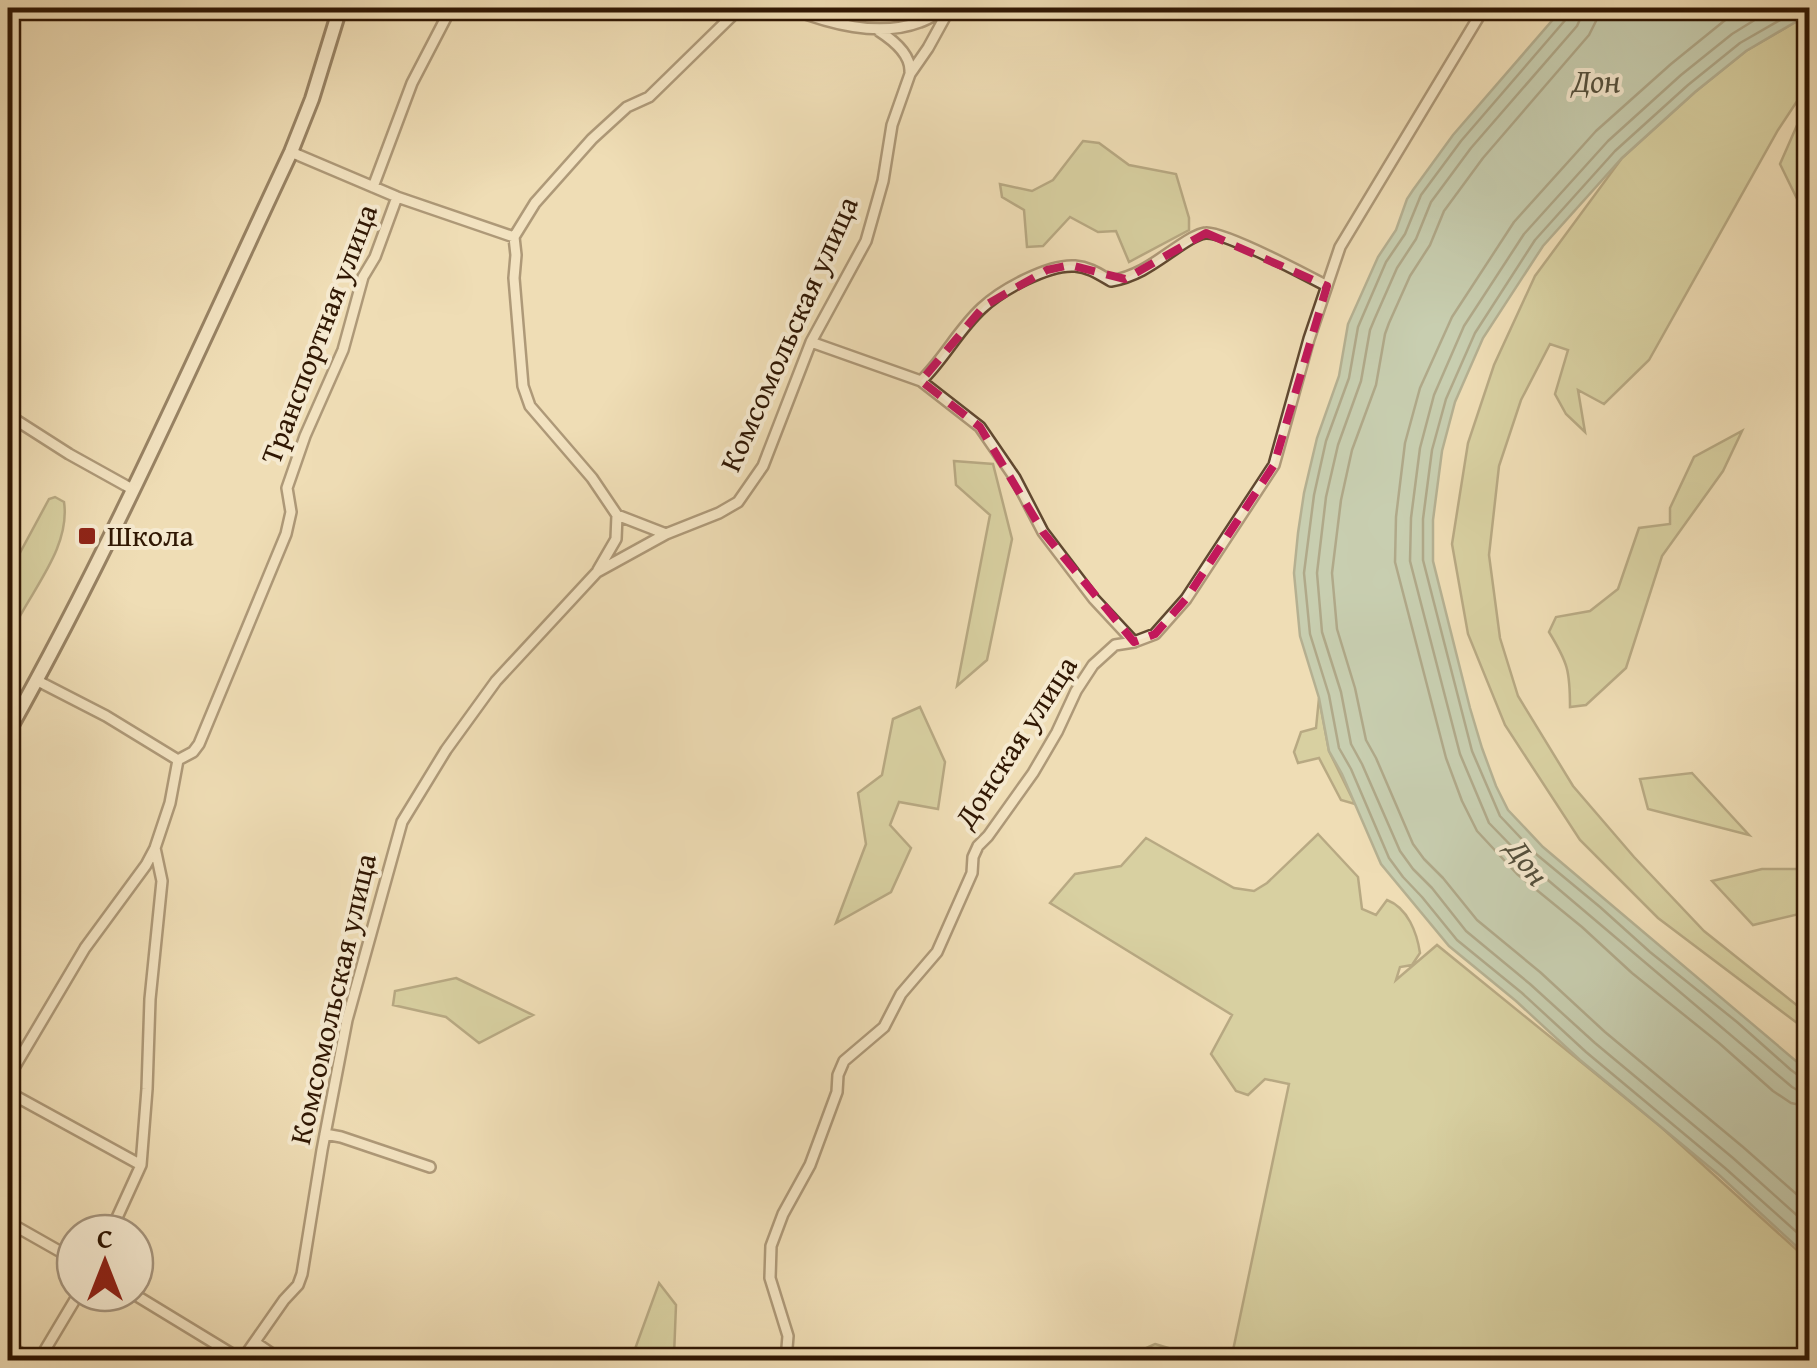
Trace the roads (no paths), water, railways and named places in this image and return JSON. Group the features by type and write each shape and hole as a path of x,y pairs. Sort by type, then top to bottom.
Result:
{"main road":[{"path":"8,732 132,489 291,152 312,100 340,8"}],"street":[{"path":"374,188 412,83 451,8"},
{"path":"666,534 617,515 592,478 530,406 522,368 514,236 535,203 592,139 628,107 649,97 740,8"},
{"path":"789,8 877,30 902,51 911,65 910,74"},
{"path":"877,30 912,24 949,8"},
{"name":"Комсомольская улица","path":"242,1360 298,1285 302,1274 348,1020 402,822 446,750 496,682 597,572 666,534 738,502 763,466 810,342 866,241 883,181 892,124 910,74 949,8"},
{"name":"Донская улица","path":"786,1360 788,1336 770,1278 771,1246 782,1214 810,1164 837,1092 844,1061 884,1027 901,994 937,952 972,874 978,846 1033,773 1093,664 1115,646 1155,634 1186,600 1274,465 1309,339 1340,247 1484,8"},
{"path":"291,152 397,197 514,236"},
{"name":"Транспортная улица","path":"178,760 199,744 286,534 290,512 287,488 343,350 364,277 397,197"},
{"path":"921,381 984,306 1047,270 1070,265 1089,268 1110,282 1125,279 1206,233 1228,238 1327,286"},
{"path":"810,342 921,381 980,426 1043,532 1094,599 1134,642"},
{"path":"8,415 132,489"},
{"path":"597,572 616,539 617,515"},
{"path":"8,1078 84,948 146,865 170,803 178,760 36,680"},
{"path":"119,1213 141,1164 150,999 162,881 155,848"},
{"path":"8,1092 141,1164"},
{"path":"325,1134 430,1167"},
{"path":"8,1222 55,1249"},
{"path":"155,1307 242,1360"},
{"path":"8,1346 36,1360 65,1313"},
{"path":"256,1343 280,1360"}],"water":[{"name":"Дон","path":"1563,8 1809,8 1809,14 1746,51 1695,92 1622,158 1543,246 1483,338 1455,402 1442,451 1433,520 1433,561 1482,748 1508,810 1543,847 1809,1072 1809,1258 1719,1175 1449,946 1381,864 1329,751 1319,698 1300,636 1294,573 1304,493 1317,438 1339,376 1348,324 1413,190 1453,135"}],"place":[{"name":"Школа","path":"87,536"}]}
